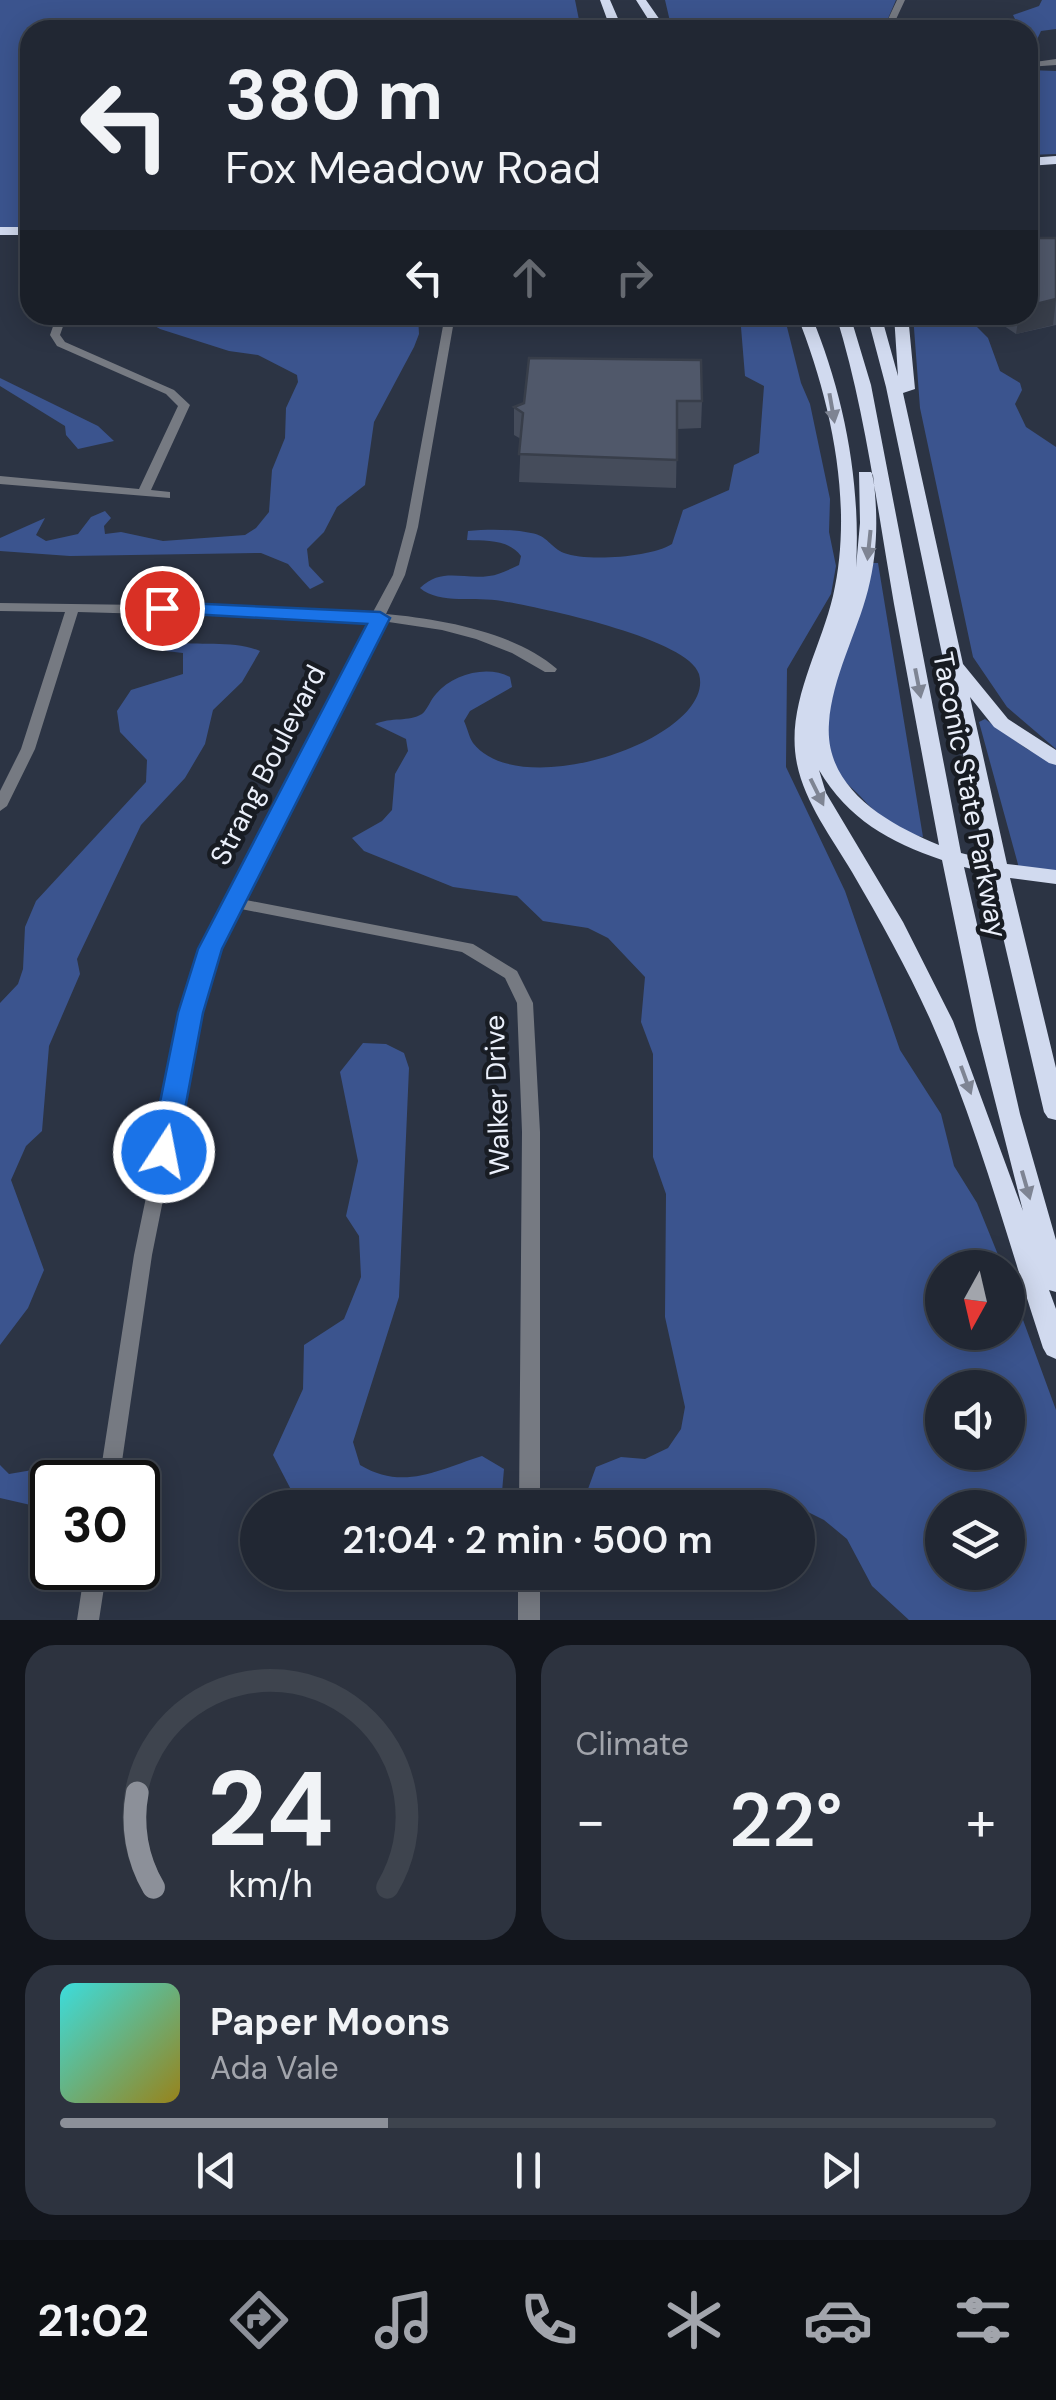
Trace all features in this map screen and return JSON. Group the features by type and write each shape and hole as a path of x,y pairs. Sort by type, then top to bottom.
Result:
{"highway":[{"path":"808,325 826,376 849,526 842,595 803,718 805,765 816,793 918,970 954,1049 1056,1348"},
{"name":"Taconic State Parkway","path":"845,325 874,449 994,1068 1056,1282"},
{"name":"Taconic State Parkway","path":"876,325 1004,899 1056,1112"},
{"path":"901,325 912,418 902,427"},
{"path":"874,449 865,475 871,524 866,572 820,718 819,740 825,763 856,804 907,839 975,865 1056,877"},
{"path":"952,662 1001,723 1056,760"}],"street":[{"path":"58,325 54,335 62,344 170,392 184,404 143,493"},
{"name":"Strang Boulevard","path":"112,1460 143,1256 190,1013 210,949 232,902 399,575 412,526 448,325"},
{"path":"0,480 166,495"},
{"path":"0,607 380,618 495,640 515,647 550,670"},
{"path":"0,806 28,749 73,608"},
{"name":"Walker Drive","path":"232,902 467,948 511,975 525,1003 531,1132 530,1490"},
{"path":"88,1620 93,1590"},
{"path":"529,1590 529,1620"}],"shaded area":[{"path":"0,0 575,0 579,20 20,20 20,228 0,228"},
{"path":"665,0 896,0 887,20 670,20"},
{"path":"1042,0 1056,0 1056,29 1041,31 1038,37 1038,20 1016,20 1013,15 1039,6"},
{"path":"1038,70 1056,71 1056,154 1038,155"},
{"path":"153,325 419,325 414,347 374,422 365,485 337,507 324,532 307,549 309,566 324,582 310,589 288,564 261,553 70,556 0,551 0,538 45,518 36,535 46,541 78,534 91,517 105,511 111,518 104,526 105,534 121,532 163,541 245,535 269,512 272,470 285,438 286,408 298,382 297,375 258,355 229,351"},
{"path":"741,325 786,325 810,404 830,499 829,532 836,566 831,594 787,669 786,767 845,891 900,1050 941,1114 954,1166 977,1203 996,1250 925,1250 925,1350 1025,1350 1025,1325 1056,1410 1056,1620 909,1620 872,1586 847,1539 815,1516 815,1490 588,1489 596,1467 621,1457 645,1459 668,1448 681,1429 685,1407 665,1317 666,1194 653,1157 653,1054 641,1022 645,977 608,938 588,928 543,921 517,896 453,887 364,851 352,838 382,821 392,810 395,774 408,751 406,739 375,724 422,714 443,687 461,677 491,672 510,677 512,687 470,711 464,721 473,743 497,760 531,767 570,765 648,740 678,720 696,698 699,674 689,661 641,637 577,617 502,601 448,598 420,588 436,578 489,576 519,565 521,556 510,546 467,540 468,531 531,533 574,556 603,558 663,548 672,544 683,510 729,490 734,465 759,453 764,386 745,376"},
{"path":"914,325 975,325 988,338 1000,371 1020,383 1022,390 1015,404 1026,427 1056,447 1056,749 1007,707 973,657 920,408"},
{"path":"0,378 98,426 114,441 78,449 66,435 65,426 0,386"},
{"path":"872,563 878,563 923,837 897,827 874,810 836,771 827,748 830,696"},
{"path":"171,642 228,644 260,651 242,682 213,710 205,744 185,778 141,825 77,959 80,974 49,1046 42,1131 26,1146 11,1180 44,1270 28,1308 0,1345 0,1003 18,984 23,969 25,927 36,901 146,782 147,760 120,732 117,711 131,690 183,674 183,653 166,651"},
{"path":"985,719 1027,749 1056,763 1056,872 1019,868 979,722"},
{"path":"363,1043 386,1044 404,1053 409,1068 399,1297 353,1442 360,1465 391,1477 406,1477 482,1456 504,1469 502,1490 291,1490 273,1455 303,1389 304,1345 344,1319 361,1277 359,1236 346,1216 358,1161 340,1072"},
{"path":"0,1465 9,1474 30,1470 30,1505 0,1498"}],"building":[{"path":"1038,238 1056,238 1056,299 1038,304"},
{"path":"529,358 701,360 702,401 677,401 677,460 519,454 523,413 514,407 524,403"}],"route":[{"path":"162,608 380,618 338,692 210,949 190,1013 164,1152"}]}
